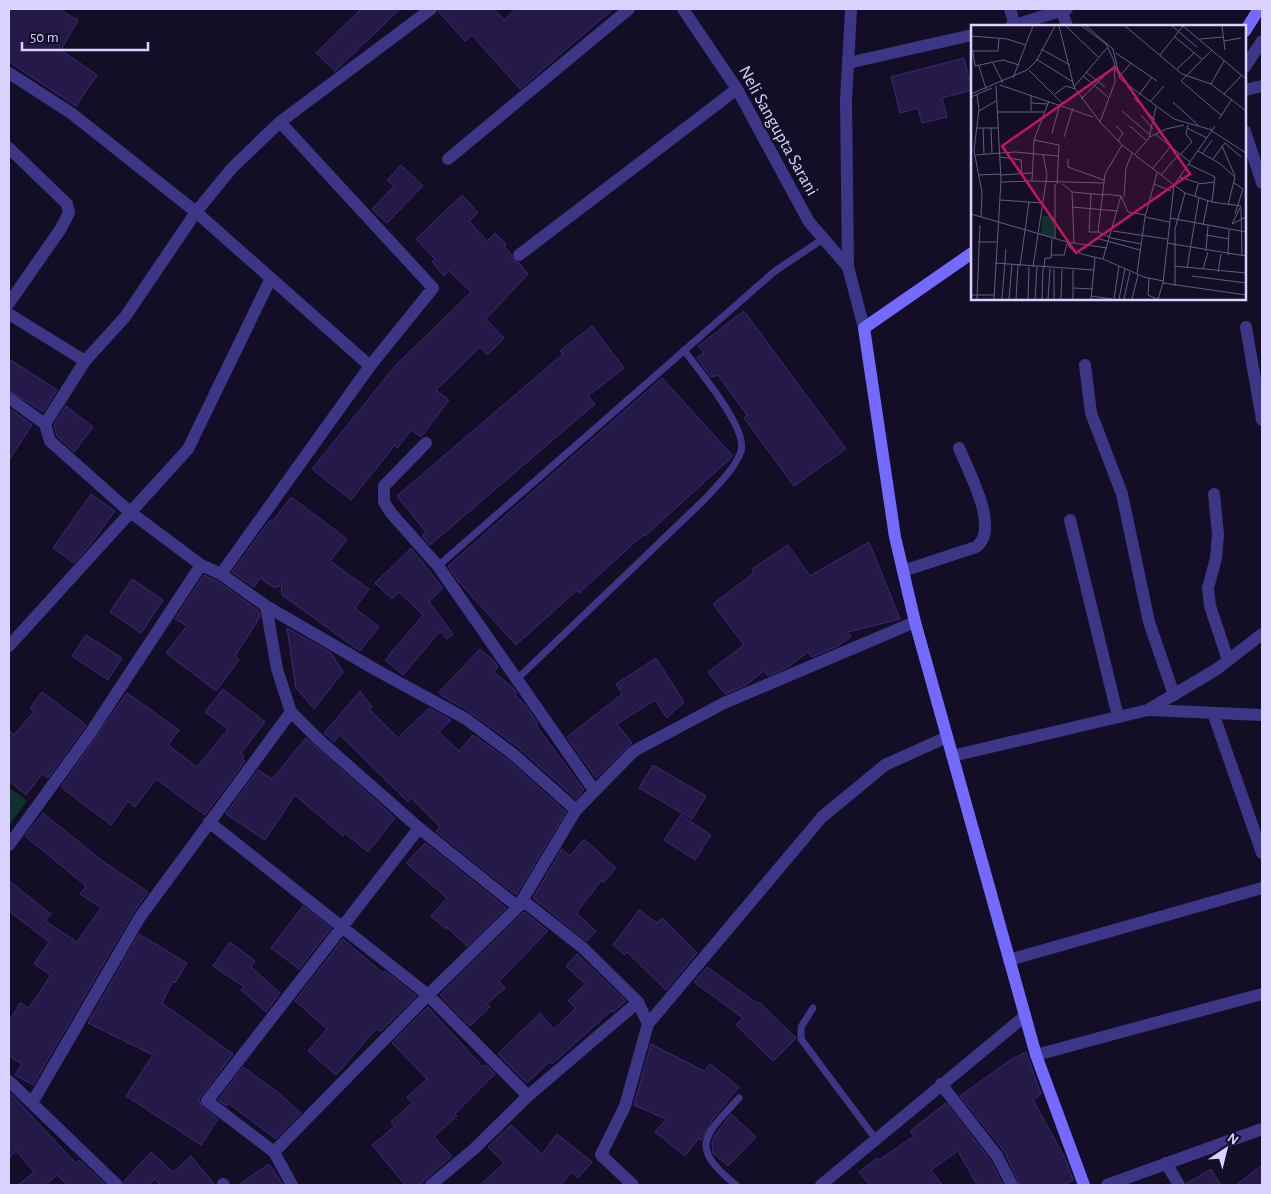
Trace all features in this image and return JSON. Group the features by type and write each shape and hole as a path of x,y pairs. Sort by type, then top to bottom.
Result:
{"main road":[{"path":"1246,29 1259,9"},
{"path":"971,254 864,328 895,537 915,622 1036,1055 1084,1185"}],"street":[{"path":"45,424 85,361 125,316 196,212 232,168 280,122 431,9"},
{"path":"448,159 629,9"},
{"name":"Neli Sangupta Sarani","path":"683,9 737,90 809,222 848,268"},
{"path":"851,9 848,63 848,268 864,328"},
{"path":"1010,9 1013,25"},
{"path":"1016,25 1063,9 1067,25"},
{"path":"848,63 971,35"},
{"path":"1246,66 1262,41"},
{"path":"9,73 71,113 196,212 370,366"},
{"path":"1246,90 1262,86"},
{"path":"519,255 737,90"},
{"path":"221,574 370,366 434,288 280,122"},
{"path":"1246,134 1262,184"},
{"path":"9,148 68,204 69,213 60,230 9,303"},
{"path":"11,640 188,449 271,278"},
{"path":"9,314 85,361"},
{"path":"1246,327 1262,420"},
{"path":"1085,365 1091,412 1122,494 1149,622 1174,695"},
{"path":"9,398 45,424 50,442 130,512 201,565 221,574 266,606 466,720 512,754 576,810"},
{"path":"426,443 384,486 384,502 438,566 594,790"},
{"path":"903,571 976,547 982,542 986,528 983,509 959,448"},
{"path":"1214,494 1218,534 1216,558 1208,588 1210,606 1228,660"},
{"path":"1070,520 1118,717"},
{"path":"9,845 91,732 201,565"},
{"path":"266,606 277,669 291,712 318,740 419,828 520,904 582,947 638,1002 648,1024"},
{"path":"274,1152 520,904 576,810 634,751 724,703 915,622"},
{"path":"1148,710 1228,660 1262,634"},
{"path":"952,756 1148,710 1262,715"},
{"path":"32,1103 140,917 291,712"},
{"path":"1213,713 1262,852"},
{"path":"633,1185 601,1155 626,1106 648,1024 822,817 885,765 947,737"},
{"path":"209,822 344,926 428,995 528,1096"},
{"path":"292,1185 274,1152 207,1101 419,828"},
{"path":"1009,960 1262,888"},
{"path":"1036,1055 1262,994"},
{"path":"431,1185 474,1149 528,1096 638,1002"},
{"path":"821,1185 875,1138 1025,1016"},
{"path":"9,1081 117,1185"},
{"path":"942,1084 997,1156 1012,1185"},
{"path":"1107,1185 1262,1129"},
{"path":"1166,1163 1179,1185"}],"lane":[{"path":"438,566 775,271 823,238"},
{"path":"516,680 706,498 734,465 742,449 740,435 726,409 684,350"},
{"path":"813,1008 801,1027 801,1039 875,1138"},
{"path":"736,1185 708,1157 705,1147 708,1135 717,1122 739,1098"}],"green space":[{"path":"9,787 27,801 9,825"}],"building":[{"path":"9,9 58,9 78,20 61,50 97,75 76,106 9,62"},
{"path":"361,9 400,9 335,71 316,53"},
{"path":"439,9 494,9 504,20 516,9 613,9 520,89 472,35 465,41 439,12"},
{"path":"964,58 971,90 942,98 947,117 922,123 918,108 900,113 891,77"},
{"path":"401,165 423,186 387,223 372,209 394,186 387,180"},
{"path":"462,195 478,213 469,221 487,241 495,233 506,244 504,246 511,254 513,260 519,263 528,274 486,319 504,338 487,355 480,347 436,390 449,400 421,437 411,430 397,448 395,445 351,500 312,469 396,365 471,292 449,271 444,276 432,262 435,259 416,239"},
{"path":"744,311 846,449 794,486 744,418 747,415 718,375 711,377 697,358 704,353 698,346"},
{"path":"592,326 624,368 588,396 595,404 430,545 422,536 426,532 397,496 563,354 560,351"},
{"path":"9,359 57,390 43,412 9,390"},
{"path":"662,378 733,456 645,536 644,534 579,593 577,590 516,645 458,581 448,566"},
{"path":"66,406 93,427 74,452 57,436 54,425"},
{"path":"9,408 32,425 9,460"},
{"path":"91,494 115,511 74,563 53,548"},
{"path":"291,497 347,539 330,561 369,589 355,608 379,627 360,651 282,595 281,583 278,587 273,587 260,578 254,587 232,572 270,520 272,522"},
{"path":"869,542 900,619 848,632 851,637 838,646 812,657 808,652 788,667 768,676 764,671 746,685 725,694 708,672 744,645 713,604 754,573 752,569 788,545 810,576"},
{"path":"411,548 443,588 429,602 453,634 447,639 440,631 403,675 385,660 423,615 399,592 392,599 375,583"},
{"path":"204,575 217,581 259,611 260,617 235,656 239,660 216,691 166,653 187,626 175,619"},
{"path":"132,579 163,600 141,633 110,612"},
{"path":"287,628 331,653 343,672 314,709 296,688"},
{"path":"86,635 122,658 108,680 72,656"},
{"path":"480,649 494,661 498,667 494,672 517,693 515,695 526,706 538,724 536,725 584,790 576,799 518,747 464,708 442,696 439,692"},
{"path":"656,658 684,702 667,718 655,700 617,724 632,743 596,778 567,737 622,694 616,684"},
{"path":"223,689 265,722 241,753 244,756 242,759 245,761 205,815 156,779 135,807 128,801 111,825 61,787 127,693 179,730 168,745 197,767 228,729 205,712"},
{"path":"360,691 372,707 369,709 398,738 429,708 451,720 439,732 459,751 473,735 508,760 566,812 516,895 436,831 440,827 411,798 408,802 340,735 334,742 324,733"},
{"path":"42,692 86,725 48,778 42,774 26,795 9,781 9,731 14,735 34,711 30,708"},
{"path":"306,738 395,818 368,852 345,833 343,836 295,795 265,840 226,814 258,770 272,779"},
{"path":"653,765 706,796 692,819 639,788"},
{"path":"43,813 104,862 148,892 133,913 33,1085 15,1075 22,1064 9,1056 9,1022 20,1003 29,1008 51,975 34,964 49,942 9,911 9,881 51,914 45,921 77,942 101,908 80,894 86,886 25,836"},
{"path":"681,815 711,835 695,860 664,840"},
{"path":"584,839 616,868 604,882 601,881 576,913 596,931 587,941 533,898 562,849 570,856"},
{"path":"425,843 506,908 467,946 447,927 446,929 431,916 447,898 406,863"},
{"path":"303,906 331,928 299,969 271,948"},
{"path":"639,910 657,923 662,918 697,953 666,990 627,952 625,955 613,945"},
{"path":"524,912 548,931 499,981 505,988 487,1004 490,1007 470,1026 440,995"},
{"path":"139,934 187,963 175,983 173,981 162,1003 233,1054 199,1099 202,1107 218,1119 201,1145 126,1096 153,1055 88,1023"},
{"path":"343,939 383,973 385,971 416,996 381,1031 376,1029 336,1075 308,1051 327,1029 295,1001"},
{"path":"230,942 255,961 251,967 280,993 266,1012 241,990 244,987 213,966"},
{"path":"577,954 626,1001 613,1012 611,1011 552,1064 550,1061 527,1083 498,1054 540,1013 554,1029 576,1008 568,1001 585,984 566,966"},
{"path":"707,967 757,1003 759,1002 796,1038 773,1061 736,1025 743,1018 694,982"},
{"path":"428,1007 483,1067 486,1065 495,1074 455,1114 457,1116 434,1137 452,1156 419,1185 405,1185 372,1145 395,1126 391,1122 412,1103 407,1097 427,1079 392,1043"},
{"path":"651,1044 704,1071 710,1064 739,1087 712,1120 701,1141 699,1138 685,1156 655,1132 666,1119 634,1105"},
{"path":"1026,1052 1041,1094 1033,1100 1066,1160 1073,1180 1064,1185 1020,1185 1004,1151 960,1096 1012,1059"},
{"path":"243,1067 276,1091 301,1113 276,1139 228,1103 227,1106 218,1100"},
{"path":"9,1092 76,1163 79,1160 106,1185 67,1185 57,1175 46,1185 18,1185 34,1172 16,1151 9,1158"},
{"path":"946,1103 990,1160 1003,1185 977,1185 958,1151 931,1170 942,1185 870,1185 859,1172 877,1158 879,1160 914,1136 910,1131"},
{"path":"731,1114 756,1137 728,1166 713,1153 712,1143 715,1135"},
{"path":"511,1125 542,1154 557,1134 592,1162 578,1178 571,1172 561,1185 480,1185 504,1163 488,1147"},
{"path":"151,1152 173,1172 191,1156 215,1185 158,1185 155,1179 149,1185 125,1185 124,1181"},
{"path":"269,1164 283,1185 238,1185"},
{"path":"1262,1165 1262,1185 1236,1185"},
{"path":"1211,1169 1221,1185 1187,1185 1187,1183"}]}
